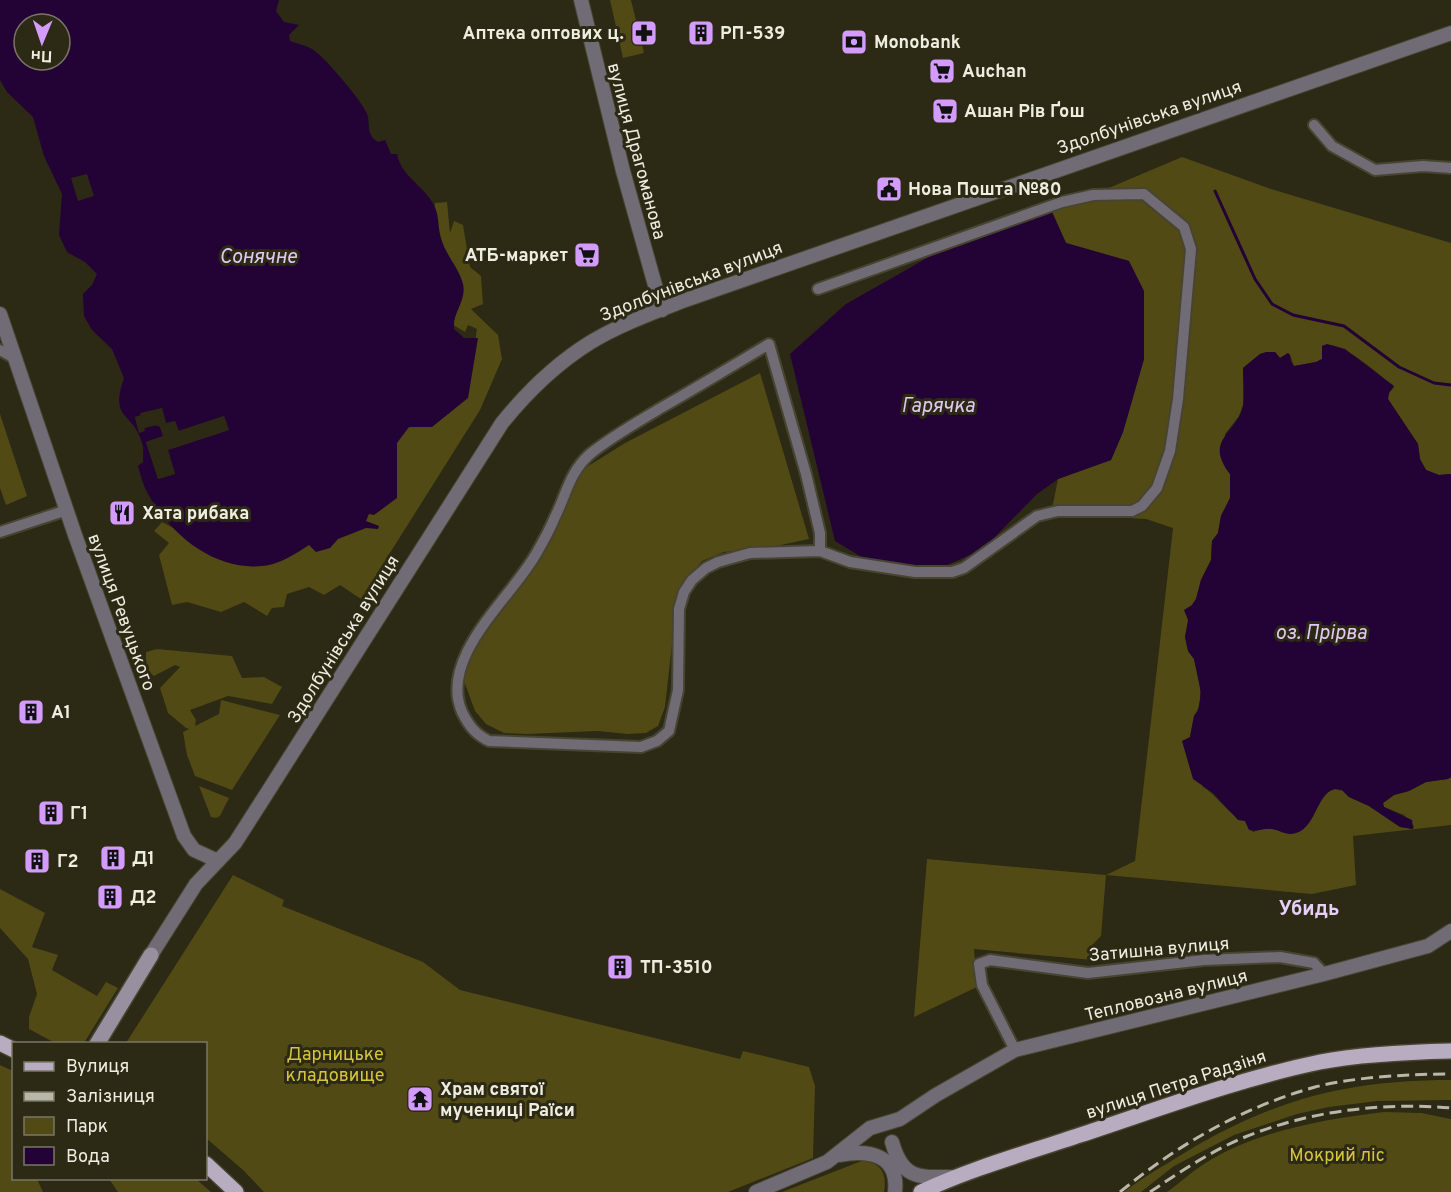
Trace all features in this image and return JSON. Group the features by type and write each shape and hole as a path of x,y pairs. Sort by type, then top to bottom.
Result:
{"main road":[{"name":"Здолбунівська вулиця","path":"98,1042 151,955"},
{"name":"вулиця Петра Радзіня","path":"921,1192 1113,1124 1281,1071 1368,1055 1451,1051"},
{"path":"207,1165 236,1192"}],"street":[{"name":"вулиця Драгоманова","path":"581,0 623,171 662,310"},
{"name":"Здолбунівська вулиця","path":"151,955 196,884 235,843 502,423 541,381 571,356 614,330 662,310 1451,33"},
{"path":"1314,125 1332,146 1375,170 1423,166 1451,168"},
{"path":"818,289 1062,202 1093,195 1144,194 1184,227 1191,249 1178,399 1170,451 1157,488 1142,506 1132,511 1058,511 1037,516 964,568 952,572 915,572 850,562 820,551 750,553 718,561 692,580 684,592 679,609 678,690 669,731 657,741 640,747 489,741 478,735 468,724 460,706 458,693 460,669 468,650 485,621 515,585 535,556 556,517 576,468 592,453 630,427 769,344 806,474 820,533 820,551"},
{"name":"вулиця Ревуцького","path":"0,314 67,510 184,836 194,850 218,861"},
{"path":"0,350 14,358"},
{"path":"0,532 67,510"},
{"name":"Тепловозна вулиця","path":"756,1192 813,1169 838,1155 870,1130 900,1119 936,1095 1015,1050 1428,946 1451,931"},
{"name":"Затишна вулиця","path":"1015,1050 982,985 979,964 990,960 1088,973 1204,960 1280,957 1314,963 1324,974"},
{"path":"875,1154 888,1150 900,1119"},
{"path":"895,1192 892,1171 884,1160 864,1144 870,1130 888,1130 898,1160 906,1170 913,1174 960,1177"},
{"name":"Тепловозна вулиця","path":"838,1155 854,1152 875,1154"}],"green space":[{"path":"610,0 631,0 644,53 623,58"},
{"path":"1182,157 1271,189 1451,243 1451,474 1439,475 1426,470 1420,459 1418,444 1388,399 1394,387 1349,353 1330,345 1322,346 1322,359 1294,366 1288,353 1280,358 1275,352 1260,354 1243,368 1243,405 1239,416 1225,434 1225,467 1230,474 1230,498 1221,516 1218,533 1212,541 1211,560 1192,605 1185,637 1200,682 1200,705 1194,716 1190,737 1203,787 1234,815 1245,821 1253,832 1274,829 1289,834 1294,833 1307,823 1329,791 1335,789 1369,806 1400,827 1413,829 1414,826 1404,815 1384,807 1383,803 1394,795 1409,791 1426,782 1451,777 1451,825 1353,836 1356,885 1312,894 1106,875 1135,861 1173,528 1146,519 1051,514 1058,479 1111,460 1123,432 1144,359 1129,261 1066,243 1052,212"},
{"path":"447,202 450,233 454,221 463,225 470,267 481,276 483,304 471,309 498,335 502,359 480,410 361,599 340,585 324,595 309,587 287,594 284,607 272,608 267,616 244,602 221,612 187,602 172,605 159,555 169,543 154,531 162,522 204,544 390,440 402,421 410,428 413,418 468,386 477,329 468,325 465,332 450,323 432,229 435,203"},
{"path":"760,373 809,539 776,546 724,552 702,561 682,586 673,635 665,707 658,726 646,733 598,731 504,733 486,724 475,711 464,681 469,661 482,638 540,560 556,531 567,500 582,470 625,443"},
{"path":"0,414 27,496 6,505 0,488"},
{"path":"157,649 232,656 242,678 264,677 282,687 272,704 228,696 190,710 196,720 195,726 219,714 221,700 280,715 232,790 195,776 187,755 183,732 189,729 168,713 160,688 180,667 175,665 154,676 146,670 146,652"},
{"path":"199,786 229,798 220,816 211,817"},
{"path":"927,859 1106,875 1101,936 1092,945 1093,960 974,949 977,987 914,1017"},
{"name":"Дарницьке кладовище","path":"233,875 284,900 282,906 423,962 460,990 740,1059 743,1051 809,1067 815,1086 813,1158 728,1192 264,1192 207,1139 207,1042 127,1042"},
{"path":"0,889 45,913 32,947 58,955 52,970 97,996 106,982 118,988 85,1042 53,1042 29,1029 29,1017 37,994 28,959 0,928"},
{"path":"0,1065 12,1071 12,1180 37,1180 43,1192 0,1192"},
{"path":"1451,1080 1451,1100 1377,1101 1297,1114 1234,1135 1174,1166 1141,1192 1124,1192 1154,1171 1218,1134 1281,1106 1345,1089 1414,1081"},
{"name":"Мокрий ліс","path":"1384,1112 1421,1113 1451,1119 1451,1192 1167,1192 1204,1164 1245,1143 1291,1128 1338,1118"},
{"path":"864,1160 875,1164 882,1171 885,1180 884,1192 782,1192"},
{"path":"110,1180 197,1180 211,1192 118,1192"}],"water":[{"name":"Сонячне","path":"0,0 279,0 276,11 284,22 299,25 289,35 290,41 312,49 333,69 364,108 371,136 378,142 385,140 391,154 397,154 404,170 432,202 437,213 443,244 463,284 463,296 455,318 454,329 464,338 478,338 468,398 432,427 409,427 397,443 397,498 374,515 369,514 366,521 379,526 378,529 366,528 338,539 330,548 316,552 309,545 275,564 243,566 209,555 178,533 165,519 145,488 138,466 143,462 143,447 138,433 121,409 119,402 124,378 112,349 92,330 84,316 83,294 92,285 97,274 85,262 67,252 59,235 62,194 44,156 33,117 7,92 0,80","holes":["87,174 94,196 78,201 71,178","162,408 166,424 175,421 178,431 224,416 229,430 168,450 175,474 158,479 146,442 163,436 160,427 149,427 139,433 135,417"]},
{"name":"Гарячка","path":"1052,212 1066,243 1129,261 1144,291 1144,359 1123,432 1111,460 1058,479 1037,494 982,550 942,567 903,566 865,559 835,541 790,354 846,304 929,257"},
{"name":"оз. Прірва","path":"1327,344 1345,349 1394,386 1388,399 1418,444 1420,459 1426,470 1439,475 1451,474 1451,777 1426,782 1409,791 1394,795 1383,803 1384,807 1412,820 1413,829 1400,827 1369,806 1349,797 1342,790 1335,789 1323,797 1311,820 1300,832 1291,834 1272,829 1249,830 1245,821 1238,820 1213,793 1193,779 1182,741 1190,737 1201,693 1194,659 1188,651 1185,637 1188,620 1184,610 1196,599 1201,580 1211,560 1212,541 1218,533 1221,516 1230,498 1230,474 1220,453 1224,437 1240,416 1243,406 1243,368 1266,352 1275,352 1280,358 1288,353 1294,366 1316,362 1322,359 1322,346"}],"pier":[{"path":"162,408 166,423 175,421 179,431 224,416 229,430 168,450 175,474 158,479 146,442 163,436 157,425 144,428 145,431 139,433 135,417 141,416 140,413","holes":["160,411 164,425 173,425 178,434 222,420 225,428 166,448 171,472 160,476 150,444 166,438 163,425 157,422 143,426 141,429 139,419 144,415"]}],"waterway":[{"path":"1215,191 1255,279 1272,304 1293,315 1344,326 1399,367 1434,383 1451,385"}],"railway":[{"path":"1120,1192 1165,1158 1212,1129 1288,1096 1315,1087 1364,1078 1451,1074"},
{"path":"1150,1192 1196,1162 1232,1143 1294,1121 1346,1110 1399,1106 1451,1108"}],"place":[{"name":"Аптека оптових ц.","path":"644,33"},
{"name":"РП-539","path":"701,33"},
{"name":"Monobank","path":"854,42"},
{"name":"Auchan","path":"942,71"},
{"name":"Ашан Рів Ґош","path":"945,111"},
{"name":"Нова Пошта №80","path":"889,189"},
{"name":"АТБ-маркет","path":"587,255"},
{"name":"Хата рибака","path":"122,513"},
{"name":"А1","path":"31,712"},
{"name":"Г1","path":"51,813"},
{"name":"Д1","path":"113,858"},
{"name":"Г2","path":"37,861"},
{"name":"Д2","path":"110,897"},
{"name":"ТП-3510","path":"620,967"},
{"name":"Храм святої мучениці Раїси","path":"420,1099"}],"district":[{"name":"Убидь","path":"1309,908"}]}
